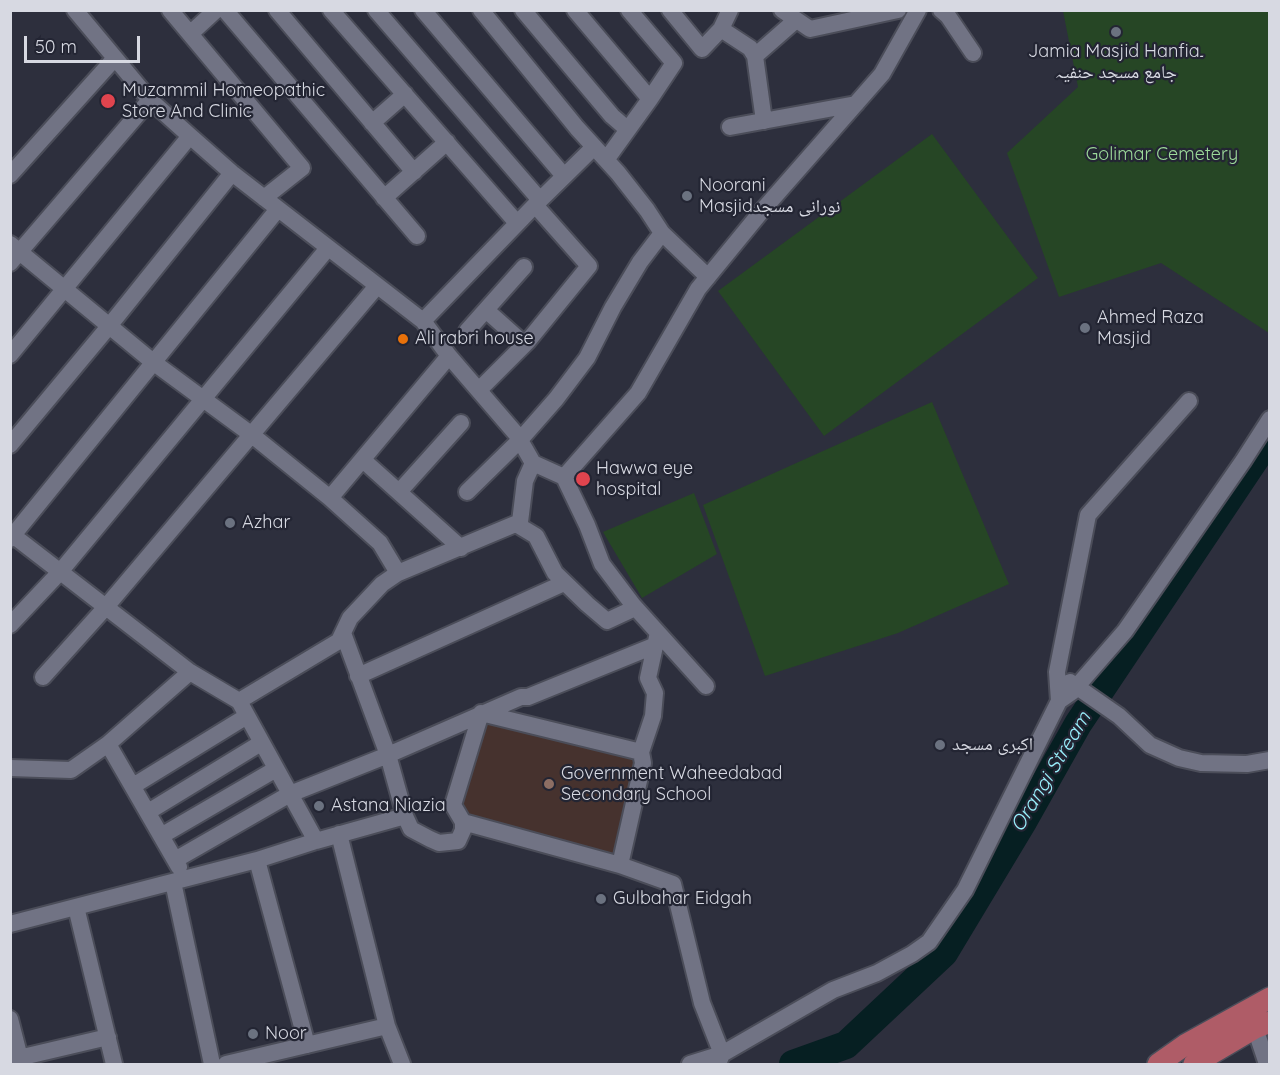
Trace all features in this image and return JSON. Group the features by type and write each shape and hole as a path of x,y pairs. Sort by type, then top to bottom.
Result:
{"main road":[{"path":"1158,1065 1185,1045 1269,998"},
{"path":"1194,1065 1262,1025"}],"street":[{"path":"75,10 150,100 190,136 232,173 423,321 449,356 520,440 533,463 564,477 602,564 657,639 706,686"},
{"path":"170,10 302,168 264,198"},
{"path":"190,34 216,10"},
{"path":"225,10 417,236"},
{"path":"277,10 414,171"},
{"path":"331,10 517,223"},
{"path":"376,10 589,266 524,344 479,390"},
{"path":"423,10 564,176"},
{"path":"481,10 647,210 662,233 708,278"},
{"path":"523,10 612,116 627,129"},
{"path":"575,10 650,99"},
{"path":"606,160 674,63 629,10"},
{"path":"670,10 702,49 721,29 730,10"},
{"path":"755,56 789,15 810,29 898,10"},
{"path":"564,477 588,446 638,393 698,289 761,212 882,74 918,10"},
{"path":"941,10 948,16 973,52"},
{"path":"721,29 750,48 755,56 764,121"},
{"path":"10,175 115,58"},
{"path":"372,123 405,94"},
{"path":"150,100 14,253 65,289 153,362 252,435 330,498 380,543 398,573"},
{"path":"730,128 856,104"},
{"path":"10,355 190,136"},
{"path":"384,198 447,142"},
{"path":"423,321 537,202 594,147"},
{"path":"10,445 110,326 232,173"},
{"path":"278,209 11,536 190,672 243,708 316,840"},
{"path":"467,492 520,440 556,399 587,358 613,306 640,262 662,233"},
{"path":"10,625 60,572 328,248"},
{"path":"466,331 524,267"},
{"path":"43,677 105,608 377,286"},
{"path":"486,310 524,344"},
{"path":"330,498 449,356"},
{"path":"1059,701 1057,672 1088,515 1189,401"},
{"path":"690,1065 720,1059 833,990 878,973 929,942 965,890 1059,701 1077,687 1125,631 1243,461 1269,419"},
{"path":"399,492 460,423"},
{"path":"363,459 461,548"},
{"path":"133,786 339,641 350,618 382,584 398,573 520,522 525,482 533,463"},
{"path":"516,524 536,536 555,573 607,621 635,608"},
{"path":"358,676 564,583"},
{"path":"343,633 388,755 405,816 411,829 439,843 458,842 463,830 464,822 453,805 481,713"},
{"path":"175,860 290,794 388,755 481,713 521,697 528,697 657,639"},
{"path":"620,865 643,763 641,752 653,716 655,693 648,678 657,639"},
{"path":"10,768 71,770 108,744 190,672"},
{"path":"1057,672 1119,716 1150,745 1179,758 1201,763 1247,764 1269,760"},
{"path":"481,713 641,752"},
{"path":"148,812 261,742"},
{"path":"108,744 175,860 212,1065"},
{"path":"161,836 276,769"},
{"path":"10,924 257,860 316,840 405,816"},
{"path":"464,822 620,865 673,884 702,1003 720,1059"},
{"path":"339,834 387,1026 402,1065"},
{"path":"257,860 307,1045"},
{"path":"76,907 114,1065"},
{"path":"10,1019 15,1059 108,1036"},
{"path":"1262,1025 1267,1065"},
{"path":"226,1065 387,1026"}],"shaded area":[{"name":"Government Waheedabad Secondary School","path":"481,713 641,752 620,865 458,814"}],"green space":[{"name":"Golimar Cemetery","path":"1063,11 1269,11 1269,333 1161,263 1059,297 1007,153 1078,87"},
{"path":"932,134 1038,278 824,436 718,291"},
{"path":"932,402 1009,584 898,633 765,676 703,505"},
{"path":"694,493 717,554 642,598 603,532"}],"waterway":[{"name":"Orangi Stream","path":"793,1064 846,1045 944,953 1024,820 1078,724 1270,437"}],"place":[{"name":"Jamia Masjid Hanfia۔ جامع مسجد حنفیہ","path":"1116,32"},
{"name":"Muzammil Homeopathic Store And Clinic","path":"108,101"},
{"name":"Noorani Masjidنورانی مسجد","path":"687,196"},
{"name":"Ahmed Raza Masjid","path":"1085,328"},
{"name":"Ali rabri house","path":"403,339"},
{"name":"Hawwa eye hospital","path":"583,479"},
{"name":"Azhar","path":"230,523"},
{"name":"اکبری مسجد","path":"940,745"},
{"name":"Government Waheedabad Secondary School","path":"549,784"},
{"name":"Astana Niazia","path":"319,806"},
{"name":"Gulbahar Eidgah","path":"601,899"},
{"name":"Noor","path":"253,1034"}]}
